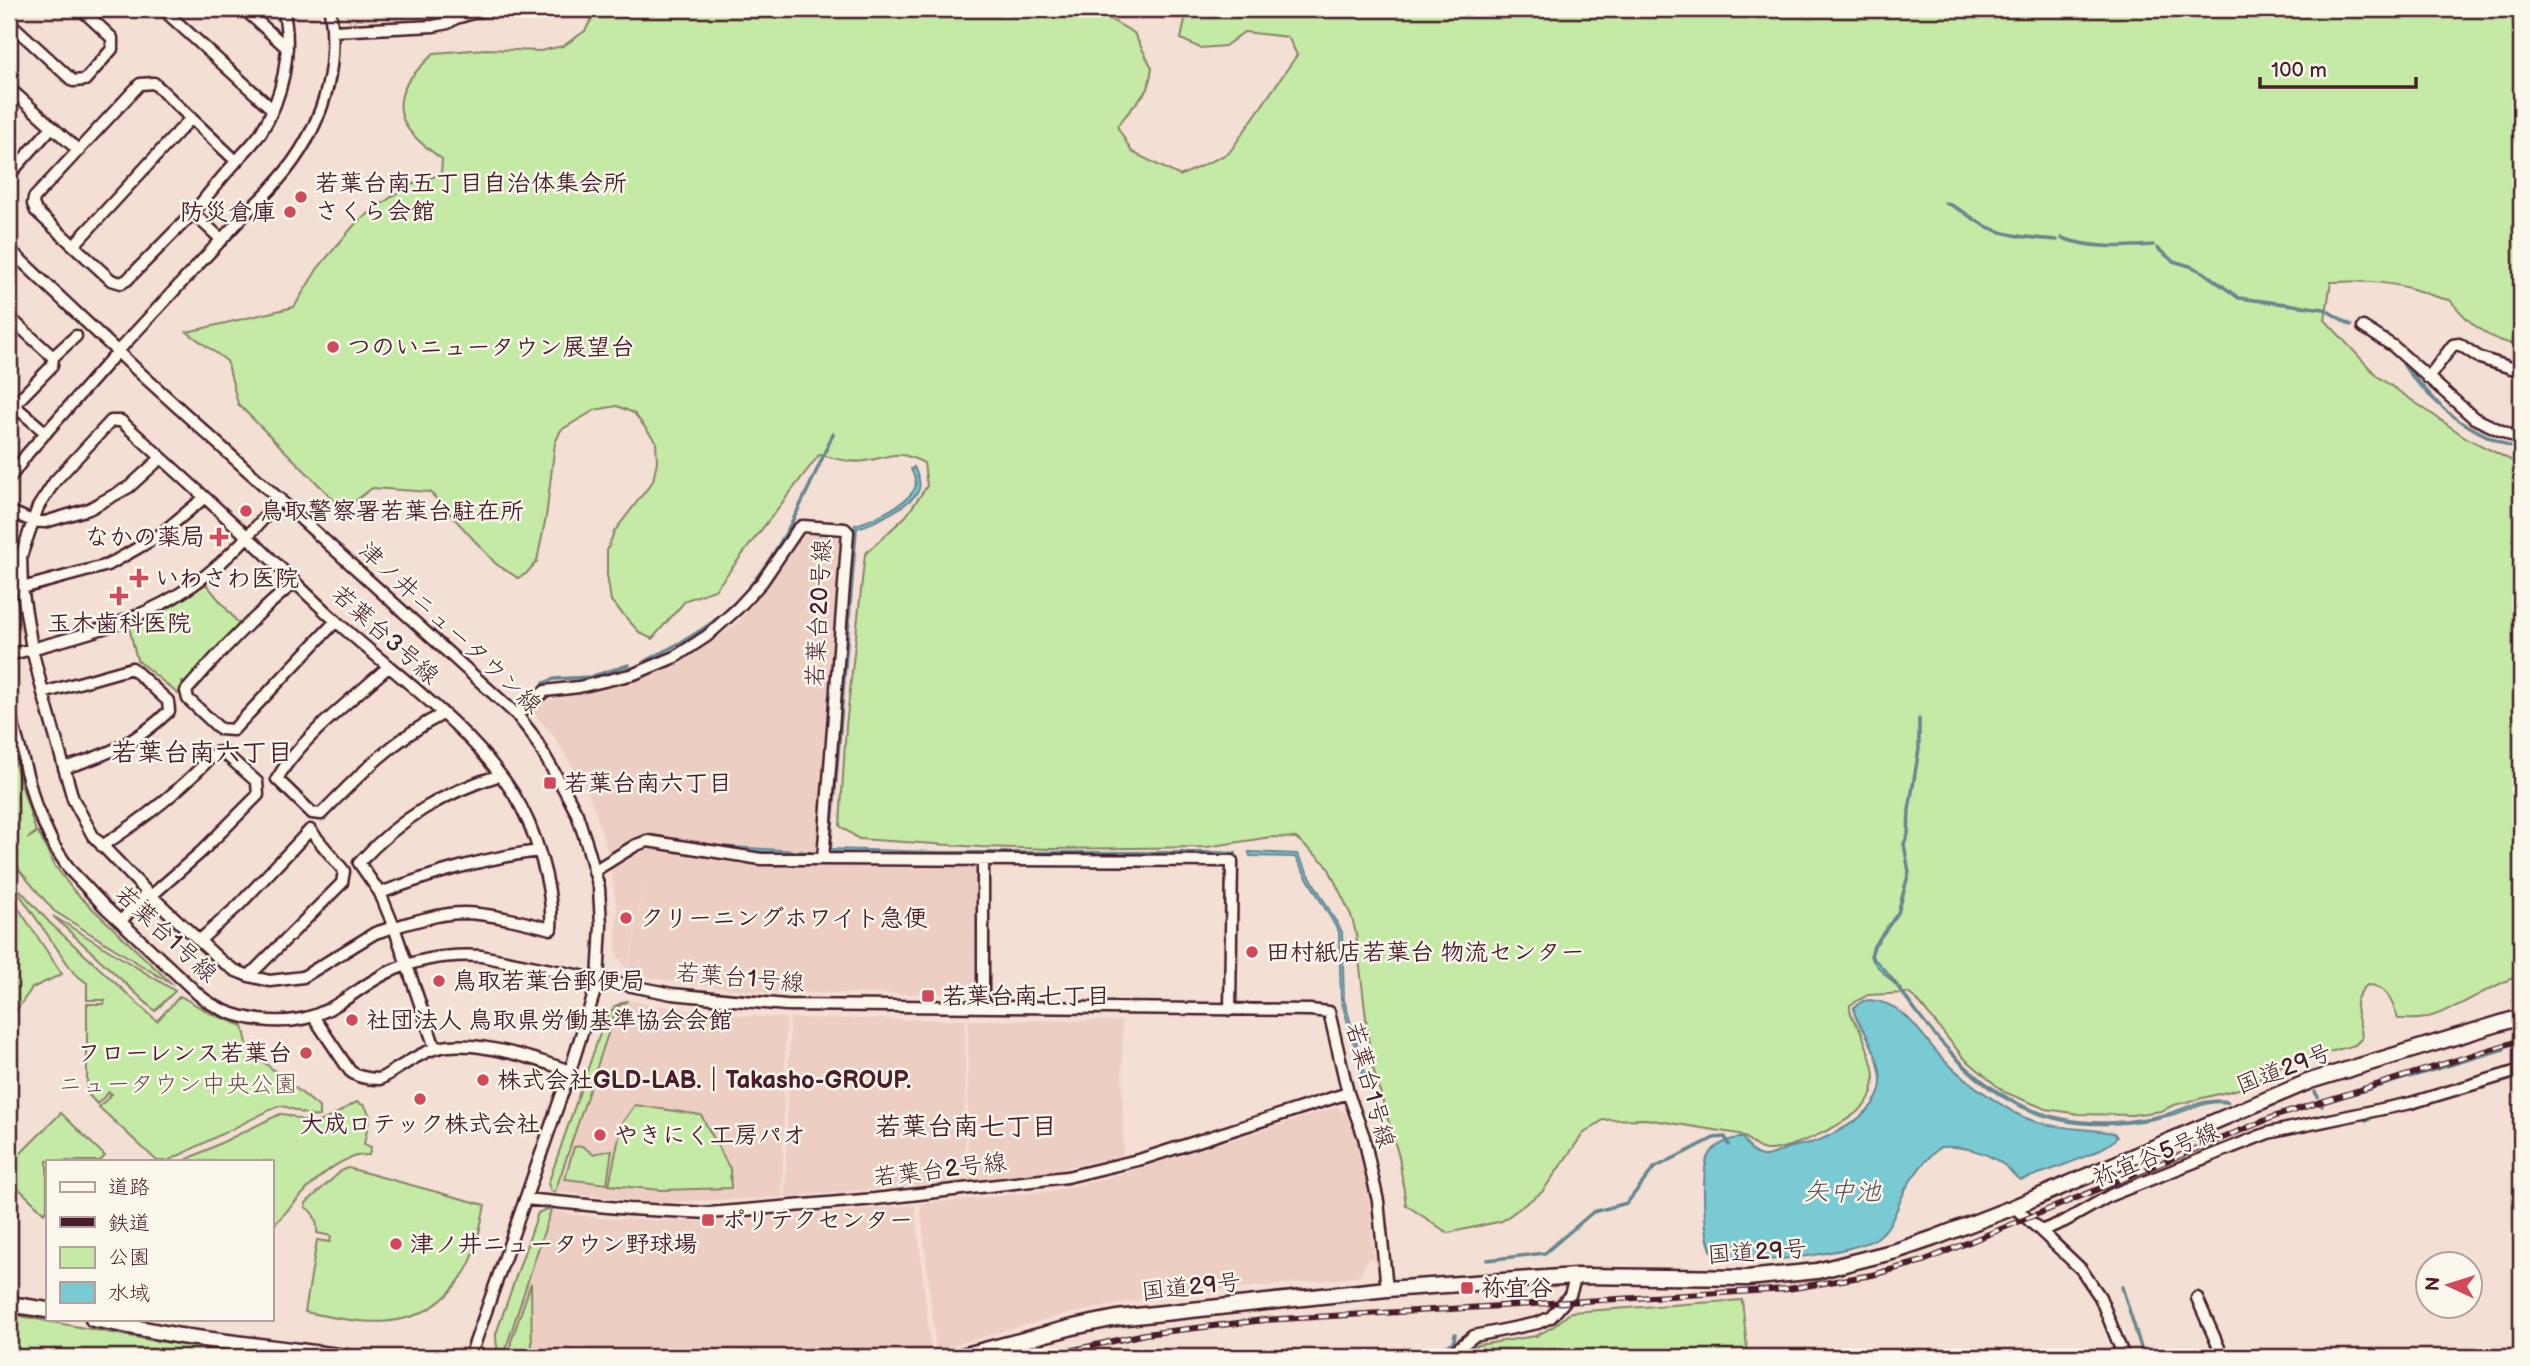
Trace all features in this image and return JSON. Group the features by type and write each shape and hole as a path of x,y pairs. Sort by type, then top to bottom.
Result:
{"highway":[{"name":"国道29号","path":"958,1357 1117,1318 1387,1289 1576,1276 1747,1278 1816,1271 1896,1251 2014,1207 2310,1081 2521,1017"},
{"path":"9,1304 46,1310"},
{"path":"98,1320 180,1336 345,1357"}],"street":[{"path":"9,22 73,81 85,80 112,49 112,37 81,9"},
{"path":"174,9 169,15 272,109"},
{"path":"244,9 287,48"},
{"path":"236,161 154,83 140,84 34,198 33,204 36,211 111,280 121,283 127,280 193,213 259,135 280,90 287,48 284,9"},
{"path":"9,479 118,351 269,192 310,138 323,107 328,86 333,30 330,9"},
{"path":"333,30 434,26 448,23 454,13 487,9"},
{"path":"9,88 79,151"},
{"path":"74,245 191,118"},
{"path":"9,175 52,127"},
{"path":"193,213 222,240"},
{"name":"津ノ井ニュータウン線","path":"9,249 517,715 533,734 578,814 599,888 601,925 598,981 570,1071 470,1357"},
{"path":"9,317 53,357"},
{"path":"2363,327 2393,346 2474,418 2521,440"},
{"path":"46,433 10,405 52,366 53,357 76,337"},
{"path":"2428,378 2454,345 2459,344 2480,358 2521,371"},
{"name":"若葉台3号線","path":"111,421 121,421 204,498 480,750 514,795 539,852 547,880 551,929 464,913 435,916 375,933 303,977 270,981 234,971 149,894 93,836 73,799 32,649 22,588 21,556 32,522 38,507 55,481 111,421"},
{"path":"9,511 32,522 57,520 89,509 129,487 161,458"},
{"path":"22,588 108,565 157,537 204,498"},
{"path":"9,655 105,628 180,594 248,537 280,499"},
{"name":"若葉台20号線","path":"517,715 545,691 579,687 634,674 675,657 707,636 738,608 762,582 798,528 845,529 849,540 822,859"},
{"path":"295,582 258,613 215,657 186,691 188,699 220,729 233,730 336,621"},
{"path":"388,667 323,725 285,765 277,779 312,813 321,814 377,758 443,714"},
{"path":"43,693 132,668 167,701 169,711 150,729 121,748 64,768"},
{"name":"若葉台1号線","path":"9,710 36,807 54,846 70,870 84,887 213,1006 240,1016 256,1019 296,1019 313,1016 325,1012 389,971 426,958 453,954 481,956 672,994 786,1005 1329,1012 1348,1093 1364,1137 1378,1201 1387,1289"},
{"path":"102,846 163,803 215,753 223,752 257,782 258,795 201,852 149,894 121,921"},
{"path":"435,1048 394,927 380,893 359,863 406,818 463,787 500,775"},
{"path":"200,940 239,905 310,830 344,871 342,883 249,976"},
{"path":"594,871 648,841 761,859 1233,862 1230,1010"},
{"path":"380,893 446,869 508,855 539,852"},
{"path":"983,860 983,1006"},
{"path":"313,1016 354,1074 380,1079 435,1048 449,1045 486,1048 539,1060 570,1071"},
{"name":"祢宜谷5号線","path":"2041,1231 2111,1195 2268,1133 2421,1100 2521,1070"},
{"name":"若葉台2号線","path":"525,1199 709,1213 875,1199 1067,1177 1142,1159 1348,1093"},
{"path":"2014,1207 2081,1269 2100,1297 2124,1357"},
{"path":"1447,1357 1474,1336 1538,1323 1551,1317 1570,1294 1576,1276"},
{"path":"2197,1298 2222,1357"}],"shaded area":[{"path":"816,531 842,534 844,539 819,849 814,855 768,854 651,837 609,857 588,793 555,738 533,712 547,701 638,680 689,657 738,622 786,562 805,533"},
{"path":"645,844 824,863 970,864 977,870 975,986 969,994 775,993 684,984 628,971 648,865 627,970 619,959 616,947 617,910 610,865"},
{"path":"631,1001 704,1013 786,1018 782,1197 658,1203 557,1192 613,1022 619,1008"},
{"path":"790,1018 965,1020 965,1181 785,1197"},
{"path":"968,1020 1122,1021 1123,1155 1014,1177 968,1180"},
{"path":"1337,1107 1345,1113 1350,1112 1364,1167 1370,1205 1374,1259 1368,1258 1357,1277 1162,1296 1158,1300 1140,1300 1061,1315 936,1350 920,1204 1050,1191 1101,1180"},
{"path":"915,1205 931,1349 902,1357 508,1357 508,1344 552,1211 599,1218 699,1222"}],"green space":[{"path":"597,9 1103,9 1108,18 1134,33 1152,68 1148,89 1117,126 1132,152 1180,176 1229,153 1297,55 1288,37 1244,32 1225,46 1200,48 1181,39 1186,15 1183,9 2521,9 2521,343 2501,341 2481,330 2450,300 2383,283 2331,282 2325,320 2377,376 2468,439 2521,465 2521,975 2450,1009 2419,1019 2398,1019 2384,991 2367,985 2357,998 2356,1010 2362,1038 2355,1045 2285,1064 2243,1088 2174,1105 2161,1111 2132,1115 2079,1114 2046,1109 2004,1092 1963,1057 1917,1000 1908,993 1868,995 1850,1005 1850,1009 1871,1060 1874,1076 1872,1089 1869,1099 1860,1110 1836,1126 1804,1141 1766,1150 1758,1148 1739,1134 1646,1119 1603,1120 1583,1134 1542,1192 1502,1221 1448,1233 1406,1205 1399,1157 1371,1061 1356,933 1351,915 1327,865 1296,838 1271,837 1207,847 1052,849 859,839 840,826 846,726 865,554 906,516 927,486 924,463 899,455 860,462 819,455 715,590 686,600 652,639 640,633 611,601 607,575 607,551 614,532 653,481 657,461 656,442 634,413 617,406 595,410 561,430 555,443 546,517 537,561 526,574 518,578 496,564 430,492 372,488 344,510 238,404 227,361 187,332 294,307 318,268 356,223 405,187 441,174 442,159 408,129 401,110 401,99 407,83 434,53 486,49 540,51 563,46 585,31"},
{"path":"206,584 239,624 186,684 181,681 185,687 178,694 137,660 129,627 176,604"},
{"path":"9,745 36,832 27,839 38,832 55,866 74,891 173,985 54,911 19,870 14,847 9,844"},
{"name":"ニュータウン中央公園","path":"20,890 50,923 157,1021 180,996 212,1014 243,1026 247,1043 255,1055 319,1107 319,1116 309,1116 278,1106 170,1160 156,1160 99,1107 112,1094 109,1092 97,1104 87,1093 87,1004 104,1004 105,1000 87,1000 87,983 74,973 18,892"},
{"path":"9,894 62,974 32,988 9,1021"},
{"path":"53,916 175,991 155,1011"},
{"path":"626,1001 617,1007 555,1192 551,1191 548,1184 604,1022 615,1006"},
{"path":"357,1102 365,1106 370,1116 364,1144 371,1147 369,1155 341,1162 328,1171 273,1226 273,1160 186,1160 280,1114 312,1123 328,1118"},
{"path":"635,1105 701,1115 730,1169 731,1188 661,1190 609,1185 622,1123"},
{"path":"61,1113 105,1156 101,1160 46,1160 44,1213 9,1179 9,1165"},
{"path":"582,1146 593,1154 612,1150 607,1184 565,1179 574,1147"},
{"name":"津ノ井ニュータウン野球場","path":"348,1168 485,1205 476,1245 467,1268 448,1294 432,1307 416,1315 380,1322 305,1312 317,1240 330,1242 331,1236 317,1233 315,1218 305,1207 306,1203 341,1171"},
{"path":"551,1210 507,1345 506,1357 498,1350 496,1334 538,1213"},
{"path":"531,1283 532,1357 511,1355 511,1342"},
{"path":"1742,1300 1748,1357 1458,1357 1478,1345 1536,1336 1571,1312"},
{"path":"9,1314 155,1341 287,1357 9,1357"}],"water":[{"path":"2402,363 2443,408 2461,422 2441,407"},
{"path":"2461,422 2521,452 2491,439"},
{"path":"914,467 919,483 916,495 892,513 857,528 831,849 940,852 1216,852 1236,855 828,852 855,525 887,512 910,496 916,485 911,469"},
{"path":"645,834 717,846 811,852 779,853 725,849 645,835 608,854"},
{"path":"1249,852 1297,854 1342,932 1344,1000 1368,1082 1365,1083 1341,999 1339,932 1295,857 1250,856"},
{"path":"1870,955 1893,979 1946,1047 1987,1084 2032,1109 2057,1117 2114,1122 2160,1115 2205,1102 2220,1100 2228,1103 2206,1104 2164,1117 2120,1124 2076,1123 2043,1116 2014,1104 1987,1087 1963,1066 1940,1042"},
{"name":"矢中池","path":"1870,1000 1883,1003 1904,1015 1954,1069 2015,1113 2039,1122 2114,1133 2117,1137 2087,1156 2020,1180 1997,1160 1982,1153 1956,1147 1940,1147 1913,1177 1883,1233 1865,1244 1822,1254 1770,1260 1727,1259 1715,1255 1708,1238 1704,1207 1704,1176 1708,1156 1722,1144 1743,1138 1755,1153 1769,1156 1820,1140 1847,1126 1864,1113 1877,1098 1881,1076 1854,1007"}],"waterway":[{"path":"1945,203 1998,231 2023,237 2057,240"},
{"path":"2062,238 2096,246 2153,245"},
{"path":"2157,248 2173,261 2203,272 2239,298 2324,309 2351,325"},
{"path":"645,661 706,627 724,613 759,575 788,530 833,434"},
{"path":"544,683 554,679 590,677 629,665"},
{"path":"1873,959 1871,956 1874,946 1898,913 1909,872 1904,844 1908,834 1919,749 1919,719"},
{"path":"2322,1106 2321,1103 2504,1049"},
{"path":"2502,1082 2509,1080"},
{"path":"2315,1092 2318,1097"},
{"path":"2366,1120 2370,1119"},
{"path":"1487,1260 1545,1253 1593,1212 1627,1203 1654,1168 1714,1138 1725,1137 1729,1145"},
{"path":"2122,1287 2144,1357"},
{"path":"1433,1357 1454,1341 1455,1334"}],"railway":[{"path":"1042,1357 1145,1334 1264,1320 1788,1289 1872,1275 1923,1261 2276,1116 2521,1040"}],"place":[{"name":"若葉台南五丁目自治体集会所 さくら会館","path":"301,197"},
{"name":"防災倉庫","path":"290,212"},
{"name":"つのいニュータウン展望台","path":"333,347"},
{"name":"鳥取警察署若葉台駐在所","path":"246,511"},
{"name":"なかの薬局","path":"219,537"},
{"name":"いわさわ医院","path":"139,578"},
{"name":"玉木歯科医院","path":"119,596"},
{"name":"若葉台南六丁目","path":"550,783"},
{"name":"クリーニングホワイト急便","path":"626,918"},
{"name":"田村紙店若葉台 物流センター","path":"1252,952"},
{"name":"鳥取若葉台郵便局","path":"439,981"},
{"name":"若葉台南七丁目","path":"928,996"},
{"name":"社団法人 鳥取県労働基準協会会館","path":"352,1020"},
{"name":"フローレンス若葉台","path":"306,1053"},
{"name":"株式会社GLD-LAB.｜Takasho-GROUP.","path":"483,1080"},
{"name":"大成ロテック株式会社","path":"420,1099"},
{"name":"やきにく工房パオ","path":"600,1135"},
{"name":"ポリテクセンター","path":"708,1220"},
{"name":"津ノ井ニュータウン野球場","path":"396,1244"},
{"name":"祢宜谷","path":"1467,1288"}],"district":[{"name":"若葉台南六丁目","path":"202,753"},
{"name":"若葉台南七丁目","path":"966,1127"}]}
